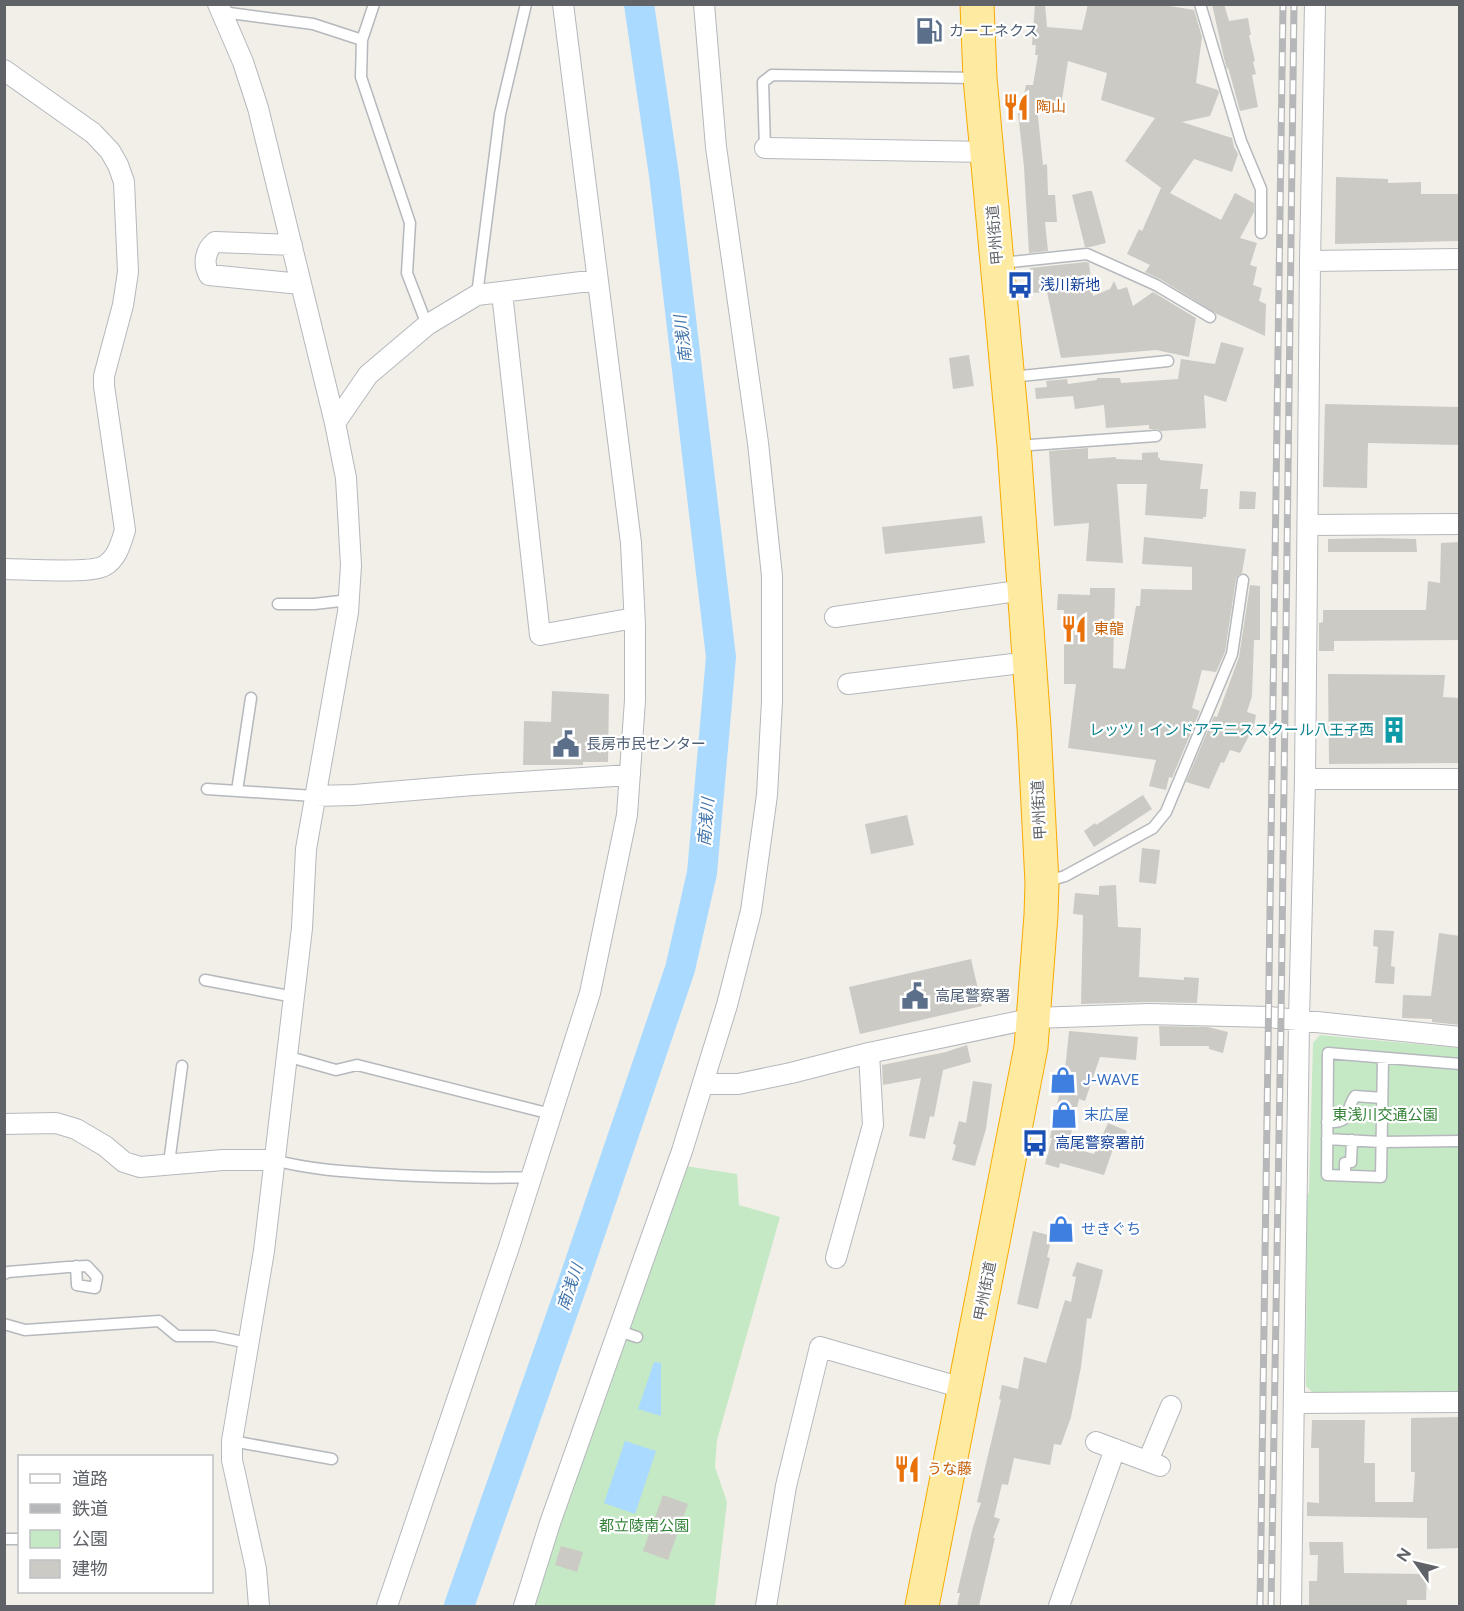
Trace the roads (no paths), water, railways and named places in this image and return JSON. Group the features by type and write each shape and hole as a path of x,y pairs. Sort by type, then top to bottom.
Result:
{"highway":[{"name":"甲州街道","path":"922,1606 1031,1047 1042,883 1036,759 1014,446 981,78 977,4"}],"street":[{"path":"387,1606 532,1177 590,993 625,826 635,700 631,543 563,4"},
{"path":"524,1606 549,1523 628,1334 727,1005 751,911 760,851 770,745 772,576 728,219 716,147 704,4"},
{"path":"1291,1606 1315,4"},
{"path":"220,8 243,62 258,108 335,423 347,489 351,566 349,600 306,849 302,928 264,1251 232,1441 232,1460 256,1569 259,1606"},
{"path":"4,70 77,120 99,138 110,151 124,182 128,272 123,305 104,376 125,530 119,549 104,566 87,569 4,569"},
{"path":"765,148 988,152"},
{"path":"292,245 214,242 208,247 205,267 209,275 301,284"},
{"path":"1310,261 1460,259"},
{"path":"335,423 368,375 427,325 477,295 597,280"},
{"path":"502,293 540,635 634,618"},
{"path":"1308,525 1460,524"},
{"path":"835,617 1024,590"},
{"path":"848,684 1029,662"},
{"path":"314,796 630,775"},
{"path":"1305,779 1460,779"},
{"path":"703,1084 738,1084 1034,1018 1149,1014 1269,1017 1460,1037"},
{"path":"836,1258 873,1125 869,1053"},
{"path":"4,1124 56,1123 76,1129 105,1146 124,1162 140,1167 170,1163 274,1160"},
{"path":"766,1606 786,1486 820,1347 966,1389"},
{"path":"1294,1402 1460,1402"},
{"path":"1096,1442 1154,1463 1171,1407"},
{"path":"1059,1606 1115,1449"}],"lane":[{"path":"374,4 362,40 361,77 410,223 407,273 427,325"},
{"path":"477,295 500,114 526,4"},
{"path":"1200,4 1241,141 1261,189 1261,233"},
{"path":"220,8 312,24 362,40"},
{"path":"765,148 763,82 772,75 981,78"},
{"path":"997,263 1087,254 1156,285 1210,318"},
{"path":"1008,377 1168,361"},
{"path":"1014,446 1155,436 1153,436"},
{"path":"1042,883 1065,876 1154,828 1166,812 1232,654 1243,580"},
{"path":"278,604 314,604 349,600"},
{"path":"237,792 252,698"},
{"path":"207,789 314,796"},
{"path":"205,980 294,997"},
{"path":"1383,1058 1381,1177 1326,1175 1328,1053 1460,1064"},
{"path":"286,1056 336,1070 357,1065 552,1114"},
{"path":"170,1163 182,1066"},
{"path":"1327,1122 1340,1122 1346,1118 1355,1096 1382,1098"},
{"path":"1327,1139 1381,1142 1460,1141"},
{"path":"1345,1176 1345,1162 1351,1162 1352,1140"},
{"path":"274,1160 339,1172 460,1178 532,1177"},
{"path":"4,1274 76,1266"},
{"path":"4,1324 25,1330 159,1321 177,1336 214,1336 248,1343"},
{"path":"232,1441 332,1459"}],"water":[{"path":"654,1362 661,1363 661,1416 638,1409"},
{"path":"625,1441 656,1451 635,1514 604,1503"}],"waterway":[{"name":"南浅川","path":"459,1606 680,969 702,873 721,657 664,175 639,4"}],"railway":[{"path":"1260,1606 1283,4"},
{"path":"1271,1606 1294,4"}],"place":[{"name":"カーエネクス","path":"929,31"},
{"name":"陶山","path":"1016,107"},
{"name":"浅川新地","path":"1020,285"},
{"name":"東龍","path":"1074,629"},
{"name":"レッツ！インドアテニススクール八王子西","path":"1394,730"},
{"name":"長房市民センター","path":"566,744"},
{"name":"高尾警察署","path":"915,996"},
{"name":"J-WAVE","path":"1063,1080"},
{"name":"末広屋","path":"1064,1115"},
{"name":"高尾警察署前","path":"1035,1143"},
{"name":"せきぐち","path":"1061,1229"},
{"name":"うな藤","path":"907,1469"}],"park label":[{"name":"東浅川交通公園","path":"1385,1115"},
{"name":"都立陵南公園","path":"644,1526"}]}
